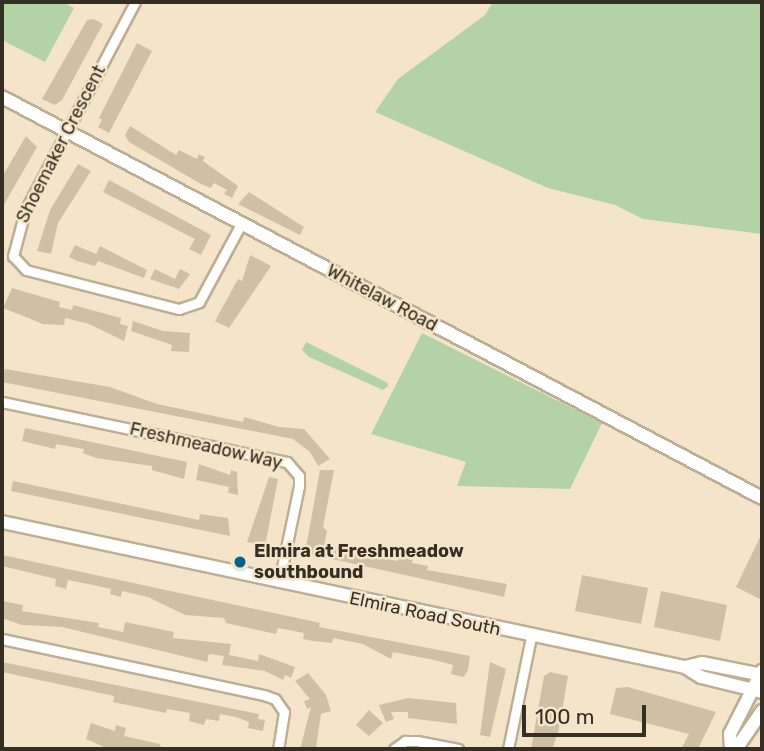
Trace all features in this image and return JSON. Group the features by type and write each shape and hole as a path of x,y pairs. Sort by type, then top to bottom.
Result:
{"street":[{"name":"Shoemaker Crescent","path":"135,2 66,131 13,244 13,256 26,270 179,309 190,308 199,302 241,224"},
{"name":"Whitelaw Road","path":"2,97 762,498"},
{"name":"Freshmeadow Way","path":"2,402 286,462 299,476 299,486 279,582"},
{"name":"Elmira Road South","path":"2,522 531,637 685,667 701,677 757,691"},
{"path":"508,749 531,637"},
{"path":"2,639 275,699 284,712 278,749"},
{"name":"Elmira Road South","path":"685,667 702,663 762,674"},
{"path":"734,749 730,734 757,691 762,674"},
{"path":"734,749 762,711"},
{"path":"394,749 405,741 417,741 458,749"}],"green space":[{"path":"2,2 63,2 74,8 45,62 2,40"},
{"path":"493,2 762,2 762,234 643,219 615,205 548,188 375,112 398,79 485,15"},
{"path":"422,333 602,423 570,489 457,486 466,462 371,434"},
{"path":"306,342 388,383 388,386 383,390 309,357 302,350"}],"building":[{"path":"94,19 103,24 62,100 55,105 42,99 87,20"},
{"path":"137,43 152,51 109,133 98,127 102,120 99,118"},
{"path":"130,126 176,155 179,150 197,159 199,154 205,157 203,161 238,186 232,198 224,194 227,190 214,183 211,188 201,184 129,142 125,135"},
{"path":"26,136 37,147 2,208 2,177"},
{"path":"78,164 91,171 58,223 51,254 37,251 50,210"},
{"path":"109,180 211,235 201,255 189,249 195,239 103,192"},
{"path":"249,192 304,227 300,235 238,204"},
{"path":"75,245 96,254 100,246 147,270 144,278 98,261 95,266 77,261 69,257"},
{"path":"250,255 271,266 229,328 215,321 238,279 242,281"},
{"path":"155,269 175,279 180,269 190,274 179,289 150,279"},
{"path":"12,288 60,302 59,307 72,310 73,305 121,318 120,324 128,326 124,341 89,324 65,318 64,325 43,324 3,308"},
{"path":"133,321 163,331 190,333 189,352 171,351 172,345 131,331"},
{"path":"5,369 110,387 157,404 243,422 244,417 279,427 304,429 330,459 318,466 310,452 293,439 2,382"},
{"path":"25,428 187,462 184,479 152,470 152,466 96,458 83,453 84,449 56,444 55,449 22,441"},
{"path":"199,464 230,475 231,470 237,472 238,495 228,493 229,487 196,480"},
{"path":"320,470 334,470 323,527 327,531 324,546 398,561 399,557 428,566 427,570 507,584 504,597 305,553"},
{"path":"269,477 278,479 265,546 247,542"},
{"path":"13,481 199,520 200,514 228,518 230,536 11,491"},
{"path":"762,533 762,600 736,587"},
{"path":"2,555 320,623 319,627 470,656 468,670 464,677 451,674 453,665 393,652 391,659 363,644 333,638 332,643 313,641 303,639 304,633 278,628 276,634 226,623 224,618 185,615 148,597 122,591 121,597 110,594 111,589 88,584 68,580 66,589 55,586 56,579 2,566"},
{"path":"582,575 648,588 641,624 575,611"},
{"path":"661,591 727,605 720,641 654,627"},
{"path":"2,601 23,605 22,611 99,623 98,627 123,632 125,622 174,632 173,638 231,644 229,655 258,661 259,654 295,667 291,678 285,675 283,680 265,671 222,665 224,656 209,654 207,662 62,627 22,625 2,618"},
{"path":"2,662 259,714 258,719 265,720 263,731 248,728 249,722 236,717 220,714 219,721 206,719 204,725 189,721 190,713 167,709 166,713 113,702 114,696 2,672"},
{"path":"490,662 506,669 490,737 480,735"},
{"path":"550,672 568,676 559,729 553,747 531,749 544,676"},
{"path":"308,673 326,695 331,711 321,714 316,748 300,749 311,707 307,709 304,701 310,699 295,681"},
{"path":"628,687 716,712 698,749 681,749 689,734 610,714 616,688"},
{"path":"408,698 456,703 457,724 408,718 408,712 391,712 394,719 386,722 379,705"},
{"path":"369,710 383,723 369,736 356,725"},
{"path":"91,723 115,731 116,725 126,728 124,736 160,744 161,749 104,747 86,739"}],"place":[{"name":"Elmira at Freshmeadow southbound","path":"240,562"}]}
